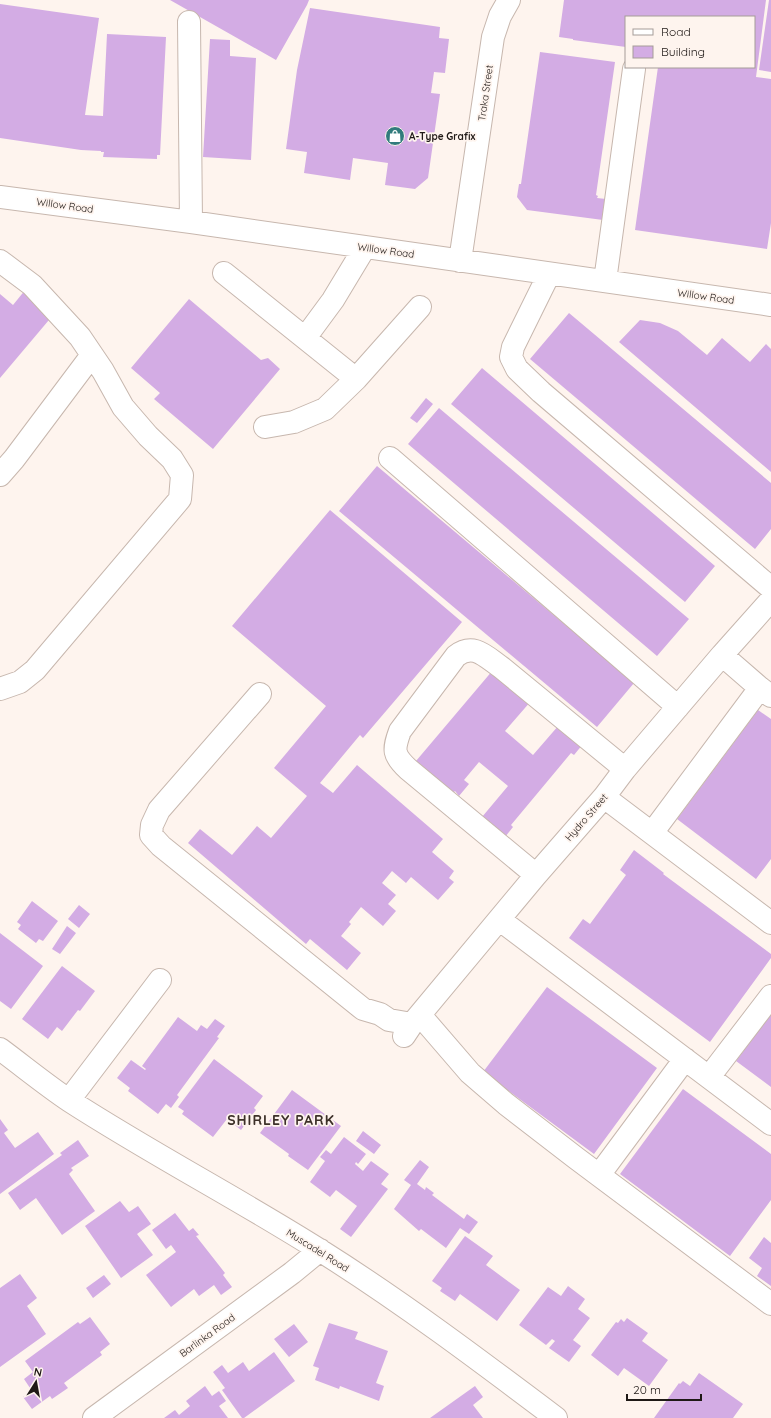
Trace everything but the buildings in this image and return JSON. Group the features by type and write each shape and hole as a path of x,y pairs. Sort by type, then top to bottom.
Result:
{"street":[{"name":"Traka Street","path":"460,261 493,37 500,16 509,0"},
{"path":"189,22 191,222"},
{"path":"605,281 634,68"},
{"name":"Willow Road","path":"0,197 191,222 771,305"},
{"path":"306,338 333,300 365,247"},
{"path":"0,261 32,285 80,337 103,371 123,407 148,436 172,459 182,475 180,499 35,670 20,682 0,689"},
{"path":"224,273 356,379"},
{"path":"549,274 513,347 512,357 517,369 547,397 771,588"},
{"path":"265,427 294,422 325,410 356,379 420,307"},
{"path":"0,474 14,459 92,355"},
{"path":"390,458 678,708"},
{"name":"Hydro Street","path":"412,1025 500,920 536,874 604,797 625,769 771,600"},
{"path":"536,874 398,760 395,744 400,731 456,656 462,651 468,650 474,650 482,654 508,673 625,769"},
{"path":"652,833 766,692 722,655"},
{"path":"260,694 158,810 152,825 151,835 161,846 363,1009 380,1014 389,1020 412,1025 506,1104 771,1304"},
{"path":"604,797 771,923"},
{"path":"500,920 771,1124"},
{"path":"69,1100 160,980"},
{"path":"709,1077 771,996"},
{"name":"Muscadel Road","path":"0,1049 69,1100 140,1145 320,1250 374,1285 461,1346 556,1418"},
{"path":"599,1175 685,1059"},
{"name":"Barlinka Road","path":"94,1418 292,1273 320,1250"}],"place":[{"name":"A-Type Grafix","path":"395,136"}],"district":[{"name":"SHIRLEY PARK","path":"281,1120"}]}
